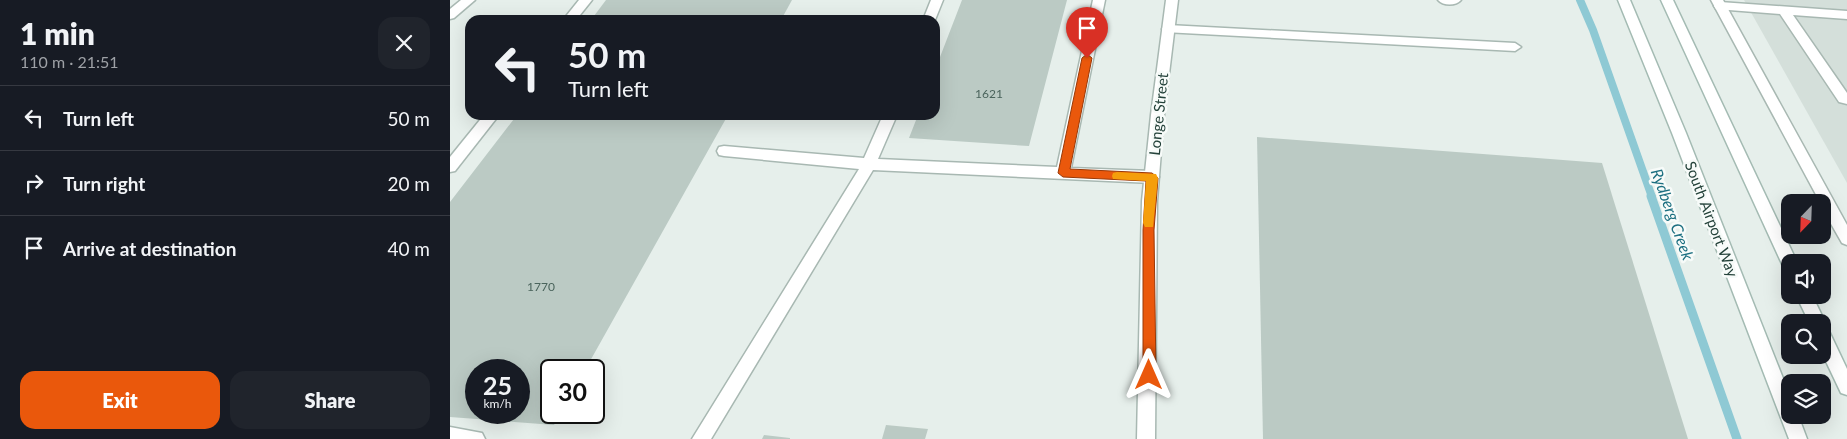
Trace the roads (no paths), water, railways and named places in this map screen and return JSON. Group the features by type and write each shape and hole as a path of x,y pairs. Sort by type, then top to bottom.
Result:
{"main road":[{"path":"450,15 469,0"},
{"path":"573,15 586,0"},
{"path":"931,15 937,0"},
{"path":"1063,173 1099,0"},
{"name":"Longe Street","path":"1146,439 1149,393 1148,230 1172,0"},
{"path":"1444,0 1455,0"},
{"name":"South Airport Way","path":"1624,0 1679,133 1798,439"},
{"path":"1667,0 1785,254"},
{"path":"1718,3 1847,15"},
{"path":"1718,3 1847,239"},
{"path":"1783,10 1844,99 1847,99"},
{"path":"1168,29 1514,47"},
{"path":"450,167 488,120"},
{"path":"701,439 869,164 888,120"},
{"path":"724,151 869,164 1152,178"},
{"path":"1831,353 1847,387"},
{"path":"450,436 476,439"}],"waterway":[{"name":"Rydberg Creek","path":"1580,0 1593,30 1652,197"},
{"name":"Rydberg Creek","path":"1651,196 1737,439"}]}
